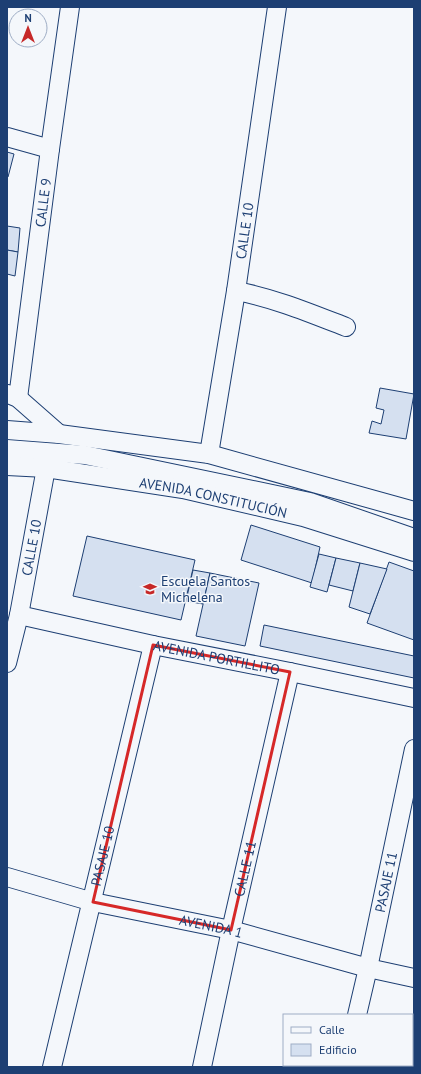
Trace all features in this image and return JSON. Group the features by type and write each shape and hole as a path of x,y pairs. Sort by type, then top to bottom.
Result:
{"street":[{"name":"CALLE 9","path":"13,396 70,7"},
{"name":"CALLE 10","path":"209,454 236,291 278,7"},
{"path":"7,137 50,149"},
{"path":"236,291 253,294 299,308 346,327"},
{"path":"13,396 59,434"},
{"path":"7,430 59,434 209,454 413,507"},
{"name":"CALLE 10","path":"7,663 19,615 49,460 59,434"},
{"path":"7,449 49,460 85,455 310,502 414,538"},
{"name":"AVENIDA CONSTITUCIÓN","path":"7,466 49,460 269,508 303,517 414,552"},
{"name":"AVENIDA PORTILLITO","path":"19,615 153,645 414,698"},
{"name":"PASAJE 10","path":"52,1067 93,902 153,645"},
{"name":"CALLE 11","path":"202,1067 231,930 290,672"},
{"name":"PASAJE 11","path":"357,1014 414,749"},
{"name":"AVENIDA 1","path":"7,877 93,902 231,930 368,968 414,978"}],"highlighted area":[{"path":"153,645 290,672 231,930 93,902"}],"building":[{"path":"7,152 14,154 8,177 7,177"},
{"path":"7,226 20,228 18,252 7,250"},
{"path":"7,250 18,252 15,276 7,274"},
{"path":"380,388 414,394 406,439 369,433 372,421 381,424 384,410 376,408"},
{"path":"251,525 320,547 312,583 241,560"},
{"path":"87,536 195,560 181,620 73,596"},
{"path":"319,554 336,558 327,592 310,587"},
{"path":"336,558 360,563 353,591 329,585"},
{"path":"389,562 414,571 414,640 367,623"},
{"path":"360,563 387,569 370,614 349,607"},
{"path":"193,570 210,573 203,604 186,601"},
{"path":"210,573 259,583 245,646 196,636"},
{"path":"264,625 414,656 414,678 260,646"}],"place":[{"name":"Escuela Santos Michelena","path":"150,589"}]}
